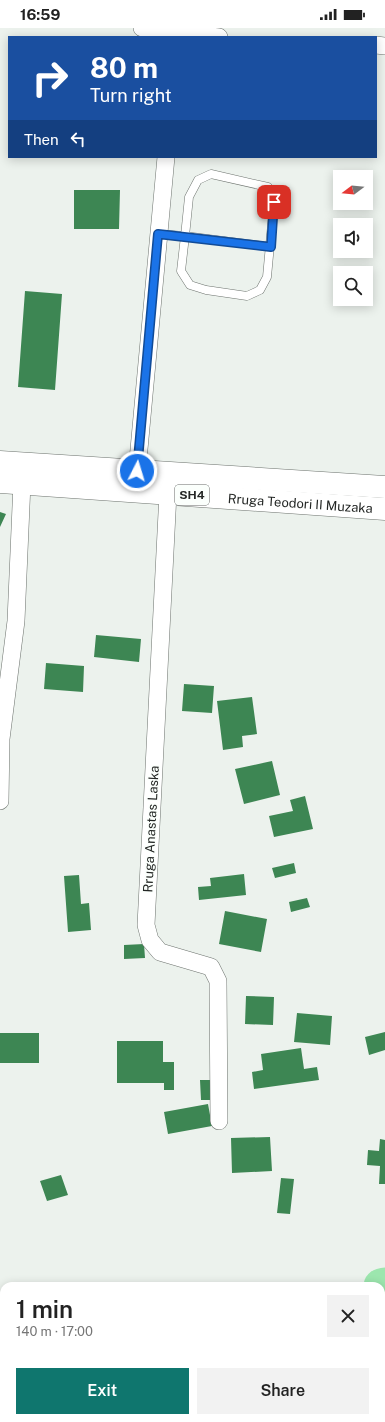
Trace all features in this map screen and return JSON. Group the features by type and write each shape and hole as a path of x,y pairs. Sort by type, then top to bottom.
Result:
{"main road":[{"name":"Rruga Teodori II Muzaka","path":"0,462 385,487"},
{"name":"Rruga Teodori II Muzaka","path":"0,482 385,509"}],"street":[{"path":"142,28 177,35 198,36"},
{"path":"137,471 166,158"},
{"path":"0,802 1,739 16,621 22,483"},
{"name":"Rruga Anastas Laska","path":"168,494 146,925 150,940 160,952 211,967 218,981 218,1121"}],"lane":[{"path":"211,174 268,187 274,202 271,247 267,277 260,290 247,296 206,290 190,285 181,271 184,236 189,197 198,180 211,174"},
{"path":"158,234 271,247"}],"building":[{"path":"74,190 120,190 119,229 74,229"},
{"path":"25,291 62,294 55,390 18,387"},
{"path":"0,512 6,514 0,527"},
{"path":"96,635 141,639 139,662 94,657"},
{"path":"46,663 84,666 83,692 44,689"},
{"path":"184,684 214,686 212,713 182,711"},
{"path":"252,697 257,734 242,736 243,747 223,750 217,701"},
{"path":"272,761 280,795 244,804 235,769"},
{"path":"305,796 313,829 274,837 269,816 293,811 290,800"},
{"path":"294,863 296,873 275,878 272,868"},
{"path":"244,874 246,895 199,900 198,887 211,886 210,878"},
{"path":"79,875 81,904 89,903 91,930 68,932 64,876"},
{"path":"307,898 310,907 291,912 289,902"},
{"path":"225,911 267,919 261,952 219,944"},
{"path":"144,944 145,958 124,959 124,945"},
{"path":"246,996 274,997 273,1025 245,1024"},
{"path":"297,1013 332,1016 330,1045 294,1042"},
{"path":"385,1032 385,1050 369,1055 365,1037"},
{"path":"0,1033 39,1033 39,1063 0,1063"},
{"path":"117,1041 163,1041 163,1062 174,1062 174,1090 164,1090 164,1083 117,1083"},
{"path":"301,1048 304,1069 317,1067 319,1080 254,1089 252,1072 263,1070 261,1054"},
{"path":"200,1080 212,1080 212,1100 201,1100"},
{"path":"208,1104 212,1126 168,1134 164,1112"},
{"path":"270,1137 272,1171 232,1173 231,1138"},
{"path":"380,1139 385,1140 385,1184 379,1184 380,1166 367,1165 368,1150 379,1151"},
{"path":"61,1175 68,1195 47,1201 40,1181"},
{"path":"281,1178 294,1179 290,1214 277,1213"}],"route":[{"path":"137,471 158,234 271,247 274,202"}]}
